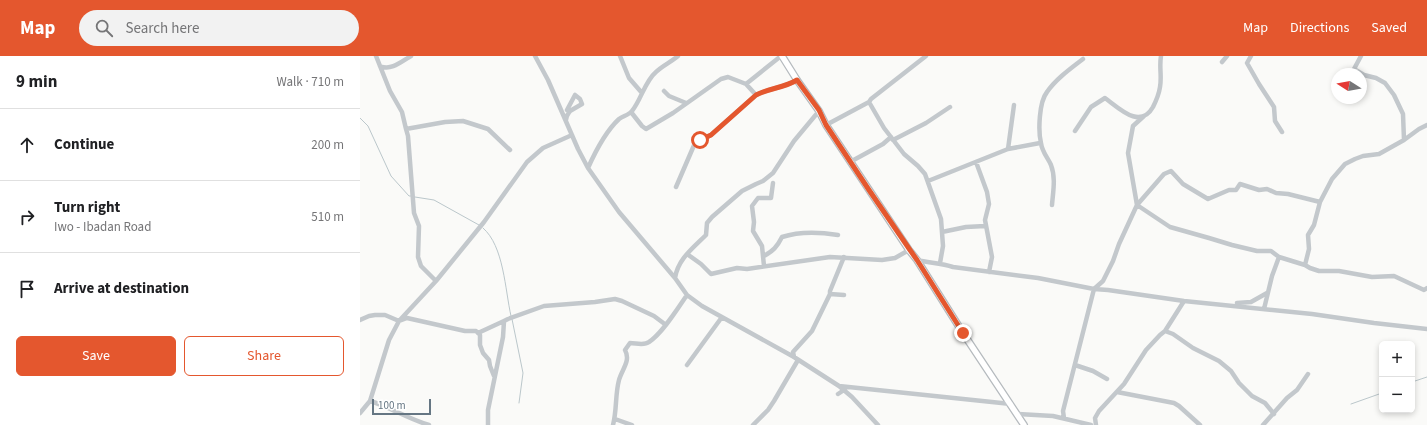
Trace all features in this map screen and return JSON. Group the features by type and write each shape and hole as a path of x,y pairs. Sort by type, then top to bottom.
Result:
{"main road":[{"path":"782,56 819,110 826,125 850,162 917,260 1024,425"}],"street":[{"path":"376,56 390,91 402,112 408,136 414,213 419,226 418,257 421,266 436,281"},
{"path":"380,66 391,68 411,56"},
{"path":"535,56 548,80 578,149 588,168 619,212 675,278 687,295 839,386 852,397 878,425"},
{"path":"620,56 629,78 642,93"},
{"path":"588,168 595,151 606,134 638,103 642,93 655,72 678,56"},
{"path":"746,84 782,56"},
{"path":"826,125 869,102 888,85 926,56"},
{"path":"1160,56 1161,81 1159,93 1149,113 1133,126 1128,153 1137,205 1170,227 1232,245 1270,252 1279,257 1306,265 1319,271 1339,271 1372,277 1394,276 1424,290 1427,288"},
{"path":"1222,62 1227,56"},
{"path":"1251,56 1247,63 1274,107 1275,121 1282,132"},
{"path":"1361,56 1354,69 1364,75 1376,78 1385,83 1394,95 1403,114 1404,140"},
{"path":"1052,205 1054,177 1051,165 1043,152 1040,143 1038,121 1045,94 1062,75 1083,59"},
{"path":"630,112 642,126 646,128 725,77 746,84 756,95"},
{"path":"676,187 695,143 711,135 756,95 764,90 788,85 797,80"},
{"path":"664,91 669,96 686,103"},
{"path":"1075,131 1091,107 1105,98 1132,117 1136,118 1144,116"},
{"path":"869,102 892,139 904,154 925,174 941,219 943,246 940,263"},
{"path":"1008,148 1014,105"},
{"path":"850,162 892,139 926,123 950,107"},
{"path":"675,278 676,271 687,254 706,235 706,223 742,192 756,184 763,182 773,173 794,140 819,110"},
{"path":"566,120 570,111"},
{"path":"406,129 445,122 464,121 477,124 488,129 510,150"},
{"path":"1306,265 1309,249 1308,235 1314,225 1320,202 1332,179 1345,164 1363,156 1379,154 1427,125"},
{"path":"360,413 370,401 390,340 399,321 436,281 484,222 527,162 543,148 572,134"},
{"path":"928,181 1008,148 1040,143"},
{"path":"976,162 988,192 989,204 985,226 992,257 989,272"},
{"path":"1064,418 1063,410 1094,289 1103,281 1137,205 1164,174 1171,171 1182,184 1208,199 1229,190 1236,190 1240,184 1259,190 1267,189 1276,193 1288,194 1320,202"},
{"path":"764,266 762,246 753,231 754,222 752,206 758,198 771,198 773,183"},
{"path":"942,232 966,227 985,226"},
{"path":"764,256 778,246 782,237 793,233 818,232 838,235"},
{"path":"687,254 701,264 710,274 737,268 747,269 830,257 882,260 895,258 910,250"},
{"path":"796,359 793,352 812,331 830,294 844,257"},
{"path":"1264,309 1267,293 1279,257"},
{"path":"917,260 940,263 953,267 1038,278 1094,289 1427,329"},
{"path":"1230,305 1251,302 1267,293"},
{"path":"830,294 844,295"},
{"path":"613,425 615,420 619,380 627,363 628,354 625,350 627,346 630,343 648,343 666,325 687,295"},
{"path":"360,320 369,316 385,315 399,321 407,318 465,331 476,331 478,333 508,319 544,306 615,299 654,316 666,325"},
{"path":"1096,425 1095,418 1099,411 1124,384 1146,350 1160,335 1166,331 1184,301"},
{"path":"687,365 722,316"},
{"path":"488,425 488,410 494,376 508,319"},
{"path":"1166,331 1193,348 1219,361 1231,371 1239,383 1252,396 1265,403 1274,414"},
{"path":"478,333 483,353 489,360 494,376"},
{"path":"753,425 768,410 774,401 796,359"},
{"path":"1075,366 1094,371 1107,379"},
{"path":"1263,425 1287,398 1297,390 1308,374"},
{"path":"839,386 1011,404"},
{"path":"838,394 844,390"},
{"path":"1117,392 1174,403 1200,425"},
{"path":"370,401 380,404 422,424 429,425"},
{"path":"1018,414 1045,415 1091,425"},
{"path":"615,420 632,425"}],"waterway":[{"path":"360,118 368,126 391,176 409,196 411,196"},
{"path":"415,197 434,200 479,225"},
{"path":"483,228 490,236 500,257 511,316"},
{"path":"512,319 523,373 519,403"},
{"path":"1415,381 1427,377"},
{"path":"1351,404 1379,394"}],"route":[{"path":"700,140 711,135 738,110 764,90 788,85 797,80 819,110 826,125 917,260 963,333"}]}
